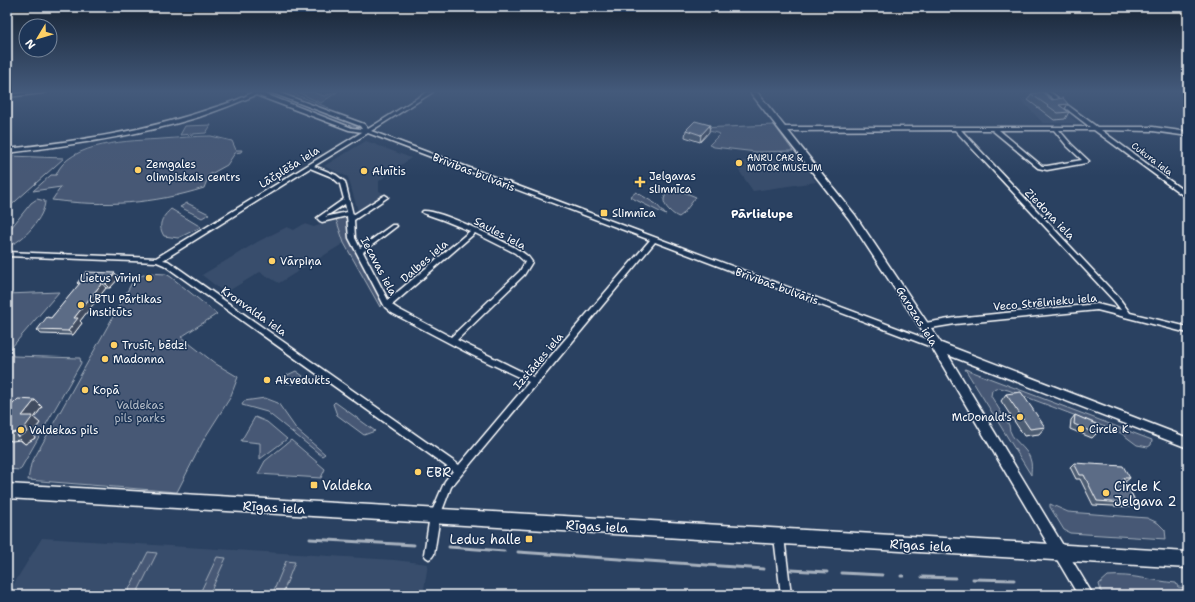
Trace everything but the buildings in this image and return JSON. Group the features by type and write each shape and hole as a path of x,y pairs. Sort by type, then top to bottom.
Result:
{"main road":[{"name":"Garozas iela","path":"777,120 852,217 925,326 1086,595"},
{"name":"Brīvības bulvāris","path":"937,346 1188,443"},
{"name":"Rīgas iela","path":"9,494 435,516 1061,553 1089,553 1188,560"}],"street":[{"path":"7,151 86,140 177,120"},
{"name":"Brīvības bulvāris","path":"328,120 351,129 367,131 937,346"},
{"name":"Brīvības bulvāris","path":"349,120 362,125 367,131"},
{"name":"Lāčplēša iela","path":"157,260 385,120"},
{"name":"Cukura iela","path":"1084,120 1188,197"},
{"name":"Ziedoņa iela","path":"956,128 1117,300 1128,315"},
{"path":"992,128 1040,167 1047,168 1086,161 1055,128"},
{"path":"784,129 1142,128 1188,134"},
{"name":"Iecavas iela","path":"309,166 340,180 345,187 351,216 352,238 387,305 395,311 535,382"},
{"path":"347,200 320,218 322,220 351,216 385,197"},
{"name":"Saules iela","path":"425,212 451,220 474,231 521,255 529,262 522,273 452,340"},
{"path":"359,252 394,226"},
{"name":"Dalbes iela","path":"387,305 474,231"},
{"name":"Izstādes iela","path":"429,554 435,516 448,484 653,240"},
{"name":"Kronvalda iela","path":"7,254 157,260 166,263 459,470"},
{"name":"Veco Strēlnieku iela","path":"925,326 955,321 1103,308 1188,330"},
{"path":"779,537 786,595"}],"shaded area":[{"path":"1040,120 1074,120 1078,123 1043,123"},
{"name":"Alnītis","path":"366,141 411,158 379,181 379,191 386,195 358,211 348,177 324,166"},
{"path":"797,156 816,182 753,191 733,162"},
{"name":"Vārpiņa","path":"336,219 344,243 279,283 260,272 225,293 202,275 259,241 287,227 294,230 304,224 314,227"},
{"path":"42,538 394,560 428,564 423,595 7,595"}],"green space":[{"path":"333,120 342,120 357,126 349,126"},
{"path":"211,125 206,133 180,135 185,126"},
{"path":"774,125 793,151 756,152 714,147 709,145 720,134 699,128"},
{"name":"Zemgales olimpiskais centrs","path":"211,136 232,141 236,150 242,150 241,152 235,153 227,165 209,175 204,188 166,198 129,203 91,203 52,200 61,187 33,191 51,175 56,175 63,164 74,155 87,149 119,142"},
{"path":"10,156 64,158 7,209 7,159"},
{"path":"672,187 696,197 679,217 669,210 664,202 665,196"},
{"path":"636,192 656,204 666,215 630,197"},
{"path":"37,199 45,201 44,207 37,221 20,240 7,246 7,233 31,203"},
{"path":"187,203 209,214 202,218 180,207"},
{"path":"171,209 201,227 178,238 164,236 161,228 162,221"},
{"path":"346,217 350,241 382,302 380,307 344,243 336,219"},
{"name":"Valdekas pils parks","path":"148,273 166,274 217,314 181,337 216,364 238,377 230,398 204,439 177,492 28,480 31,464 134,279"},
{"path":"59,292 11,348 13,356 80,358 81,363 20,470 7,469 7,294"},
{"path":"965,369 1152,440 1151,445 1148,447 1137,445 1121,433 1008,390 1000,388 992,390 991,396 1009,425 1012,435 1027,452 1031,465 1031,475"},
{"path":"296,371 303,376 293,384 285,383 285,379 283,377"},
{"path":"265,398 278,403 297,430 325,454 322,456 267,412 242,405 244,401"},
{"path":"335,402 375,431 364,435 337,415 333,404"},
{"path":"255,417 267,422 287,439 260,459 260,443 241,441"},
{"path":"291,440 325,469 321,478 258,474 265,461"},
{"path":"1050,504 1068,512 1147,518 1158,523 1165,530 1166,539 1070,533 1064,530 1050,507"},
{"path":"148,552 157,553 136,595 126,595"},
{"path":"217,557 226,558 209,595 199,595"},
{"path":"286,561 295,562 282,595 272,595"},
{"path":"1108,576 1134,577 1176,583 1178,587 1188,588 1188,595 1102,595 1099,584"}],"waterway":[{"path":"310,539 414,545"},
{"path":"449,547 504,551"},
{"path":"518,552 764,569"},
{"path":"791,570 827,572"},
{"path":"842,573 882,575"},
{"path":"922,577 955,578"},
{"path":"973,579 1014,580"}],"place":[{"name":"ANRU CAR & MOTOR MUSEUM","path":"739,163"},
{"name":"Zemgales olimpiskais centrs","path":"138,170"},
{"name":"Alnītis","path":"364,171"},
{"name":"Jelgavas slimnīca","path":"640,182"},
{"name":"Slimnīca","path":"604,213"},
{"name":"Vārpiņa","path":"272,261"},
{"name":"Lietus vīriņi","path":"149,278"},
{"name":"LBTU Pārtikas institūts","path":"81,305"},
{"name":"Trusīt, bēdz!","path":"114,345"},
{"name":"Madonna","path":"105,359"},
{"name":"Akvedukts","path":"267,380"},
{"name":"Kopā","path":"85,390"},
{"name":"McDonald's","path":"1020,417"},
{"name":"Circle K","path":"1081,429"},
{"name":"Valdekas pils","path":"21,430"},
{"name":"EBR","path":"418,472"},
{"name":"Valdeka","path":"314,485"},
{"name":"Circle K Jelgava 2","path":"1106,493"},
{"name":"Ledus halle","path":"529,539"}],"district":[{"name":"Pārlielupe","path":"762,214"}]}
